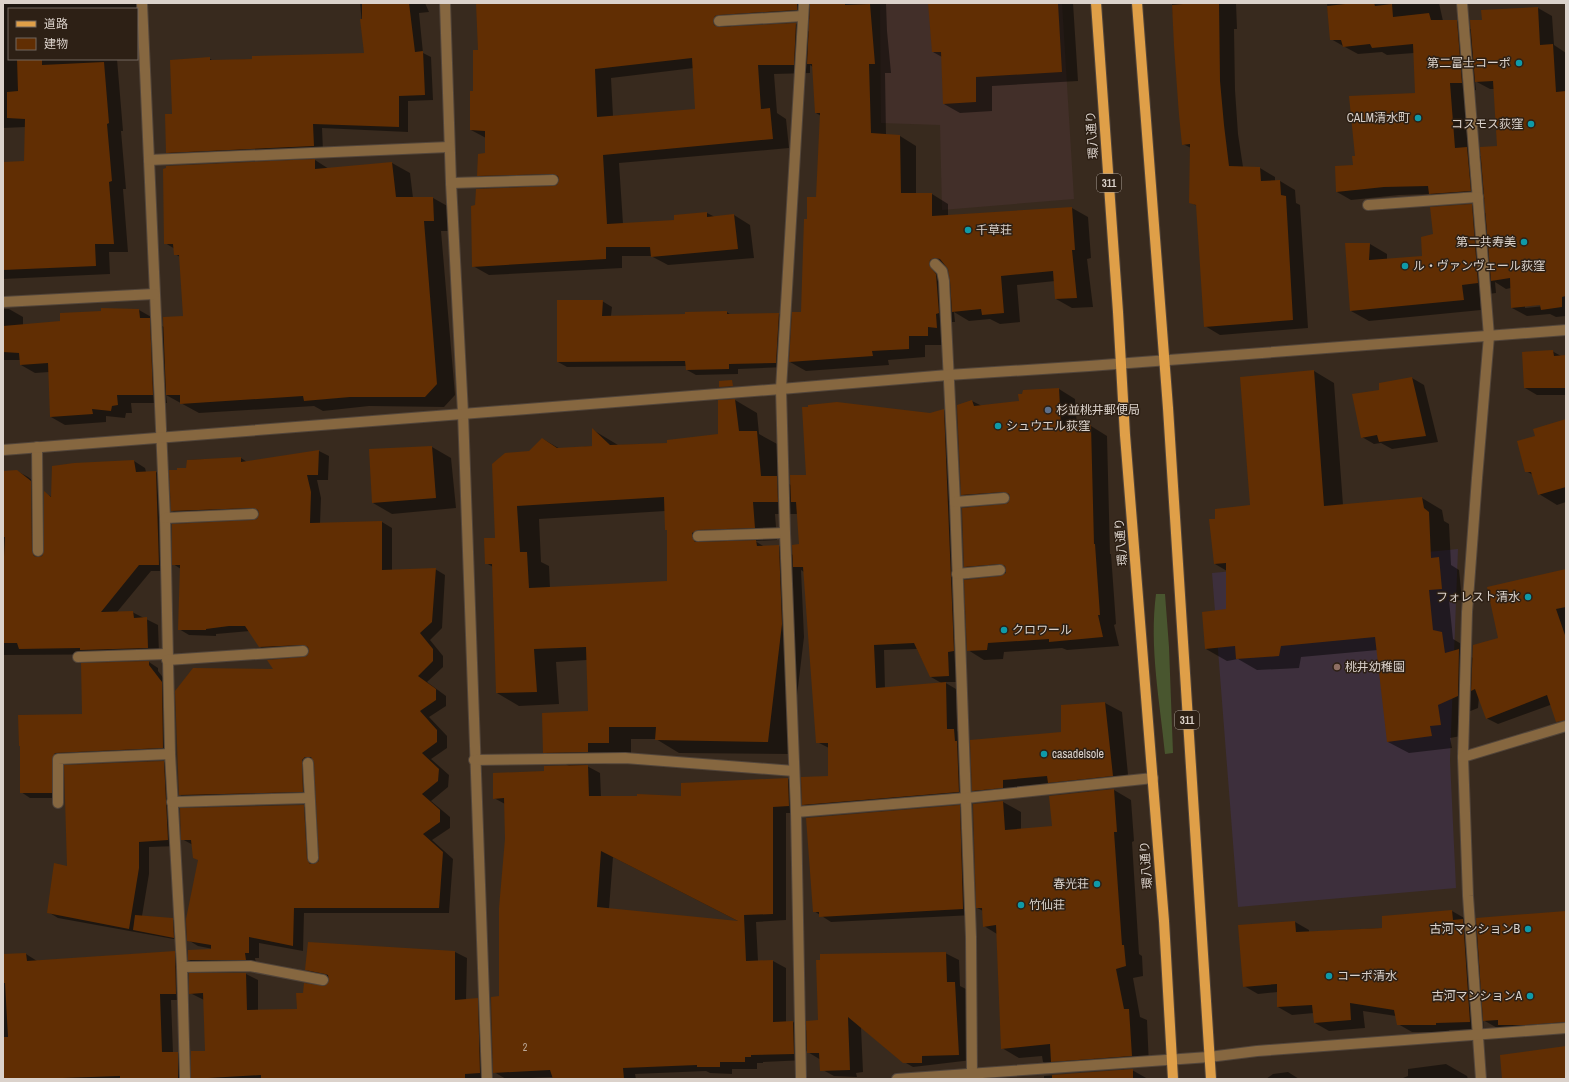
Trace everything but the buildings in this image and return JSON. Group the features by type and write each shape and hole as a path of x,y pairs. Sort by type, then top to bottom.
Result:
{"main road":[{"name":"環八通り","path":"1096,3 1126,443 1153,778 1173,1079"},
{"name":"311","path":"1137,3 1164,360 1211,1079"}],"street":[{"path":"142,3 161,437 170,754 182,966 185,1079"},
{"path":"445,3 449,147 462,413 487,1079"},
{"path":"801,1079 796,812 781,389 804,3"},
{"path":"1462,3 1489,336 1468,612 1463,757 1468,896 1481,1079"},
{"path":"719,21 803,16"},
{"path":"149,160 449,147"},
{"path":"451,183 553,180"},
{"path":"1368,205 1478,197"},
{"path":"935,264 942,271 944,281 955,502 971,937 972,1076"},
{"path":"3,302 154,294"},
{"path":"3,450 781,389 948,374 1164,360 1566,330"},
{"path":"37,447 38,551"},
{"path":"955,502 1004,498"},
{"path":"164,518 254,514"},
{"path":"698,536 785,533"},
{"path":"957,574 1000,570"},
{"path":"78,657 167,657 303,651"},
{"path":"1463,757 1566,726"},
{"path":"58,803 58,759 170,754"},
{"path":"474,760 625,758 794,771"},
{"path":"308,763 313,858"},
{"path":"796,812 966,798 1153,778"},
{"path":"172,802 309,798"},
{"path":"182,966 250,966 323,980"},
{"path":"897,1079 972,1076 1209,1057 1257,1051 1566,1028"}],"shaded area":[{"path":"880,3 1062,3 1074,199 942,210 940,125 881,123"},
{"name":"桃井幼稚園","path":"1458,549 1450,760 1456,888 1238,907 1212,573"}],"green space":[{"path":"1156,594 1165,594 1169,647 1173,753 1165,754 1154,654 1154,614"}],"place":[{"name":"第二富士コーポ","path":"1519,63"},
{"name":"CALM清水町","path":"1418,118"},
{"name":"コスモス荻窪","path":"1531,124"},
{"name":"千草荘","path":"968,230"},
{"name":"第二共寿美","path":"1524,242"},
{"name":"ル・ヴァンヴェール荻窪","path":"1405,266"},
{"name":"杉並桃井郵便局","path":"1048,410"},
{"name":"シュウエル荻窪","path":"998,426"},
{"name":"フォレスト清水","path":"1528,597"},
{"name":"クロワール","path":"1004,630"},
{"name":"桃井幼稚園","path":"1337,667"},
{"name":"casadelsole","path":"1044,754"},
{"name":"春光荘","path":"1097,884"},
{"name":"竹仙荘","path":"1021,905"},
{"name":"古河マンションB","path":"1528,929"},
{"name":"コーポ清水","path":"1329,976"},
{"name":"古河マンションA","path":"1530,996"}]}
